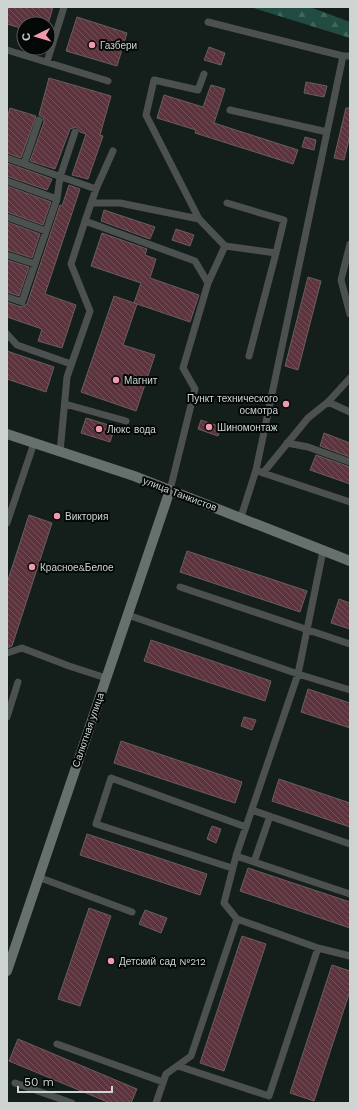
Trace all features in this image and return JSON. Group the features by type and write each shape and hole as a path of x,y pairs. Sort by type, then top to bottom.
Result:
{"street":[{"name":"улица Танкистов","path":"7,434 170,490 350,561"},
{"name":"Салютная улица","path":"8,966 170,490"}],"lane":[{"path":"47,62 64,7"},
{"path":"208,22 347,56 326,132 256,470 241,518"},
{"path":"7,50 108,81"},
{"path":"204,74 198,90 154,80 146,115 199,220 225,246 276,253"},
{"path":"230,110 326,132"},
{"path":"24,164 39,120"},
{"path":"7,297 22,302 56,199 60,176 75,132"},
{"path":"60,452 67,377 90,311 71,264 96,189 113,152"},
{"path":"7,158 96,189"},
{"path":"7,181 56,199"},
{"path":"92,203 120,202 199,220"},
{"path":"227,203 284,220 249,356"},
{"path":"7,217 46,231"},
{"path":"85,221 195,261 208,283"},
{"path":"350,244 341,280 350,314"},
{"path":"170,490 195,389 182,368 208,283 225,246"},
{"path":"7,255 35,264"},
{"path":"7,334 17,345 71,364"},
{"path":"263,473 308,418 328,402 350,378"},
{"path":"328,402 350,412"},
{"path":"65,404 126,421"},
{"path":"7,523 34,443"},
{"path":"287,443 308,447 350,462"},
{"path":"256,470 350,502"},
{"path":"323,551 298,674 232,868 224,903 237,918 318,948 350,956"},
{"path":"180,587 350,644"},
{"path":"128,614 298,674 350,690"},
{"path":"7,653 22,648 68,666 106,678"},
{"path":"7,717 18,682"},
{"path":"232,868 96,824 111,778 246,827"},
{"path":"252,810 350,844"},
{"path":"254,862 270,816"},
{"path":"236,856 350,894"},
{"path":"38,877 132,912"},
{"path":"156,1103 166,1074 191,1056 237,918"},
{"path":"178,1066 269,1096 318,948"},
{"path":"56,1044 163,1082"},
{"path":"15,1083 72,1103"}],"green space":[{"path":"250,7 310,7 350,22 350,38"}],"building":[{"path":"7,7 53,7 50,16 16,16 16,27 7,24"},
{"path":"77,17 127,33 117,66 66,51"},
{"path":"209,47 225,53 221,65 204,60"},
{"path":"49,78 111,96 100,135 103,136 88,179 72,175 86,134 80,132 76,127 70,129 55,169 30,161 44,122 43,117 39,115"},
{"path":"306,82 327,86 324,97 304,93"},
{"path":"211,85 225,89 214,123 298,150 293,164 195,133 196,130 157,118 164,95 203,107"},
{"path":"10,108 36,116 21,158 7,153 7,119"},
{"path":"346,108 350,108 350,135 344,160 334,158"},
{"path":"305,137 316,140 314,150 302,147"},
{"path":"7,163 52,179 47,190 7,176"},
{"path":"69,185 80,189 45,294 76,305 62,348 38,341 42,329 7,317 7,302 21,307 27,304 60,205 62,206"},
{"path":"7,186 51,202 43,225 7,212"},
{"path":"104,210 155,227 150,239 101,221"},
{"path":"7,222 40,234 32,258 7,250"},
{"path":"176,229 194,235 190,246 172,240"},
{"path":"102,233 147,249 145,255 156,259 150,278 199,295 190,322 134,303 141,283 91,266"},
{"path":"7,260 29,267 19,296 7,292"},
{"path":"308,277 321,281 298,370 285,366"},
{"path":"114,296 137,304 123,345 155,355 136,411 81,392"},
{"path":"7,351 54,367 46,392 7,379"},
{"path":"86,418 115,427 110,442 81,433"},
{"path":"201,420 221,427 218,436 198,429"},
{"path":"324,433 350,443 350,457 320,446"},
{"path":"316,455 350,467 350,484 310,470"},
{"path":"29,515 52,523 12,646 7,648 7,583"},
{"path":"187,551 307,591 300,612 180,572"},
{"path":"339,599 350,603 350,629 331,623"},
{"path":"151,640 271,681 265,701 144,661"},
{"path":"308,689 350,703 350,728 301,712"},
{"path":"244,717 256,720 252,730 241,726"},
{"path":"121,741 242,782 235,803 114,763"},
{"path":"279,779 350,803 350,827 272,801"},
{"path":"212,826 221,829 216,843 207,839"},
{"path":"87,834 207,874 200,895 80,855"},
{"path":"248,868 350,902 350,928 240,891"},
{"path":"89,908 111,916 80,1006 58,999"},
{"path":"145,910 167,918 161,933 139,924"},
{"path":"242,936 266,944 224,1071 200,1063"},
{"path":"332,965 350,971 350,991 314,1101 290,1093"},
{"path":"18,1039 137,1089 131,1103 110,1103 9,1061"}],"place":[{"name":"Газбери","path":"92,45"},
{"name":"Магнит","path":"116,380"},
{"name":"Пункт технического осмотра","path":"286,404"},
{"name":"Шиномонтаж","path":"209,427"},
{"name":"Люкс вода","path":"99,429"},
{"name":"Виктория","path":"57,516"},
{"name":"Красное&Белое","path":"32,567"},
{"name":"Детский сад №212","path":"111,961"}]}
